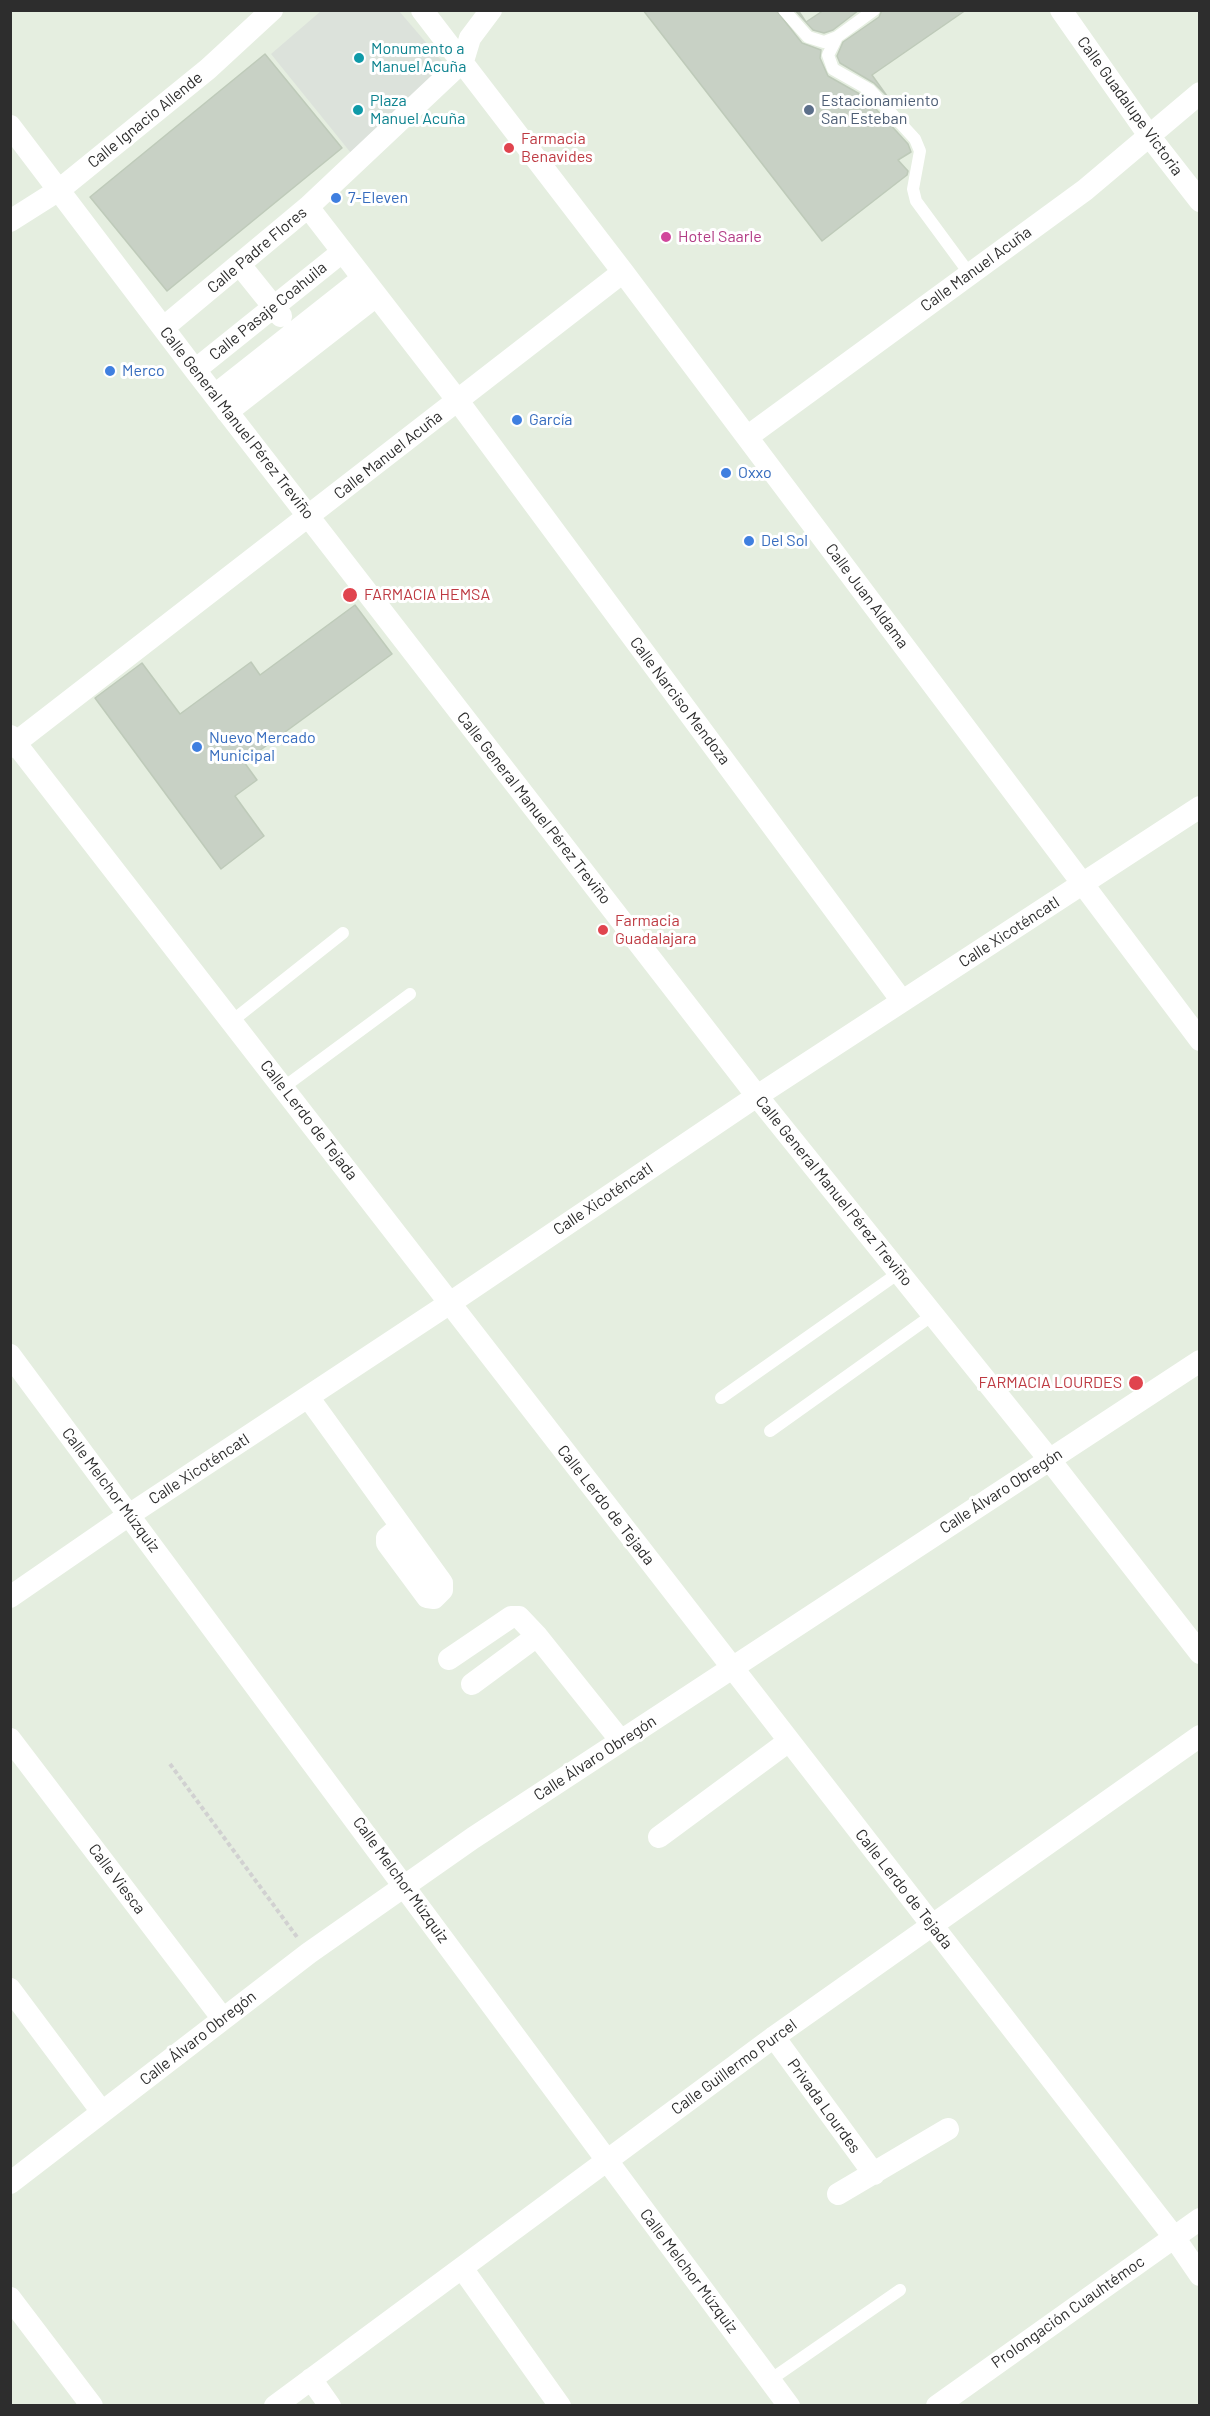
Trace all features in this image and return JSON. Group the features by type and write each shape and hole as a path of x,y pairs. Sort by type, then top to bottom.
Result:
{"street":[{"name":"Calle Ignacio Allende","path":"10,221 59,190 208,69 272,10"},
{"name":"Calle Juan Aldama","path":"422,10 747,436 1200,1040"},
{"name":"Calle Padre Flores","path":"163,328 308,207 463,62 470,38 491,10"},
{"name":"Calle Guadalupe Victoria","path":"1061,10 1150,137 1200,201"},
{"name":"Calle Manuel Acuña","path":"747,436 1085,190 1200,93"},
{"name":"Calle General Manuel Pérez Treviño","path":"10,126 221,404 757,1096 1050,1459 1200,1653"},
{"name":"Calle Narciso Mendoza","path":"308,207 458,401 902,1001"},
{"name":"Calle Pasaje Coahuila","path":"195,370 342,252"},
{"path":"240,265 294,332"},
{"name":"Calle Manuel Acuña","path":"12,742 309,516 623,272"},
{"path":"221,404 294,332 369,288"},
{"path":"221,404 369,288"},
{"name":"Calle Lerdo de Tejada","path":"12,742 284,1087 1174,2237 1200,2275"},
{"name":"Calle Xicoténcatl","path":"10,1598 129,1515 450,1304 757,1096 1200,807"},
{"name":"Calle Melchor Múzquiz","path":"10,1356 405,1885 789,2406"},
{"name":"Calle Álvaro Obregón","path":"10,2183 309,1953 405,1885 732,1666 1200,1361"},
{"path":"308,1397 401,1526"},
{"path":"449,1659 511,1617 522,1618 621,1741"},
{"path":"472,1684 537,1636"},
{"name":"Calle Guillermo Purcel","path":"275,2406 774,2037 1200,1736"},
{"name":"Calle Viesca","path":"10,1739 224,2019"},
{"path":"659,1837 789,1741"},
{"path":"10,1989 102,2112"},
{"name":"Privada Lourdes","path":"774,2037 874,2174"},
{"path":"838,2194 948,2129"},
{"name":"Prolongación Cuauhtémoc","path":"937,2406 1200,2219"},
{"path":"462,2268 560,2406"},
{"path":"10,2298 92,2406"},
{"path":"311,2379 330,2406"}],"lane":[{"path":"784,10 808,37 824,42 837,37 874,10"},
{"path":"837,37 828,55 833,69 870,90 915,139 920,151 920,159 913,195 969,273"},
{"path":"232,1021 343,933"},
{"path":"284,1087 410,994"},
{"path":"721,1398 900,1272"},
{"path":"770,1431 934,1314"},
{"path":"770,2380 900,2290"}],"path":[{"path":"170,1764 309,1953"}],"shaded area":[{"name":"Plaza Manuel Acuña","path":"321,11 399,11 447,67 351,153 271,54"}],"building":[{"name":"Estacionamiento San Esteban","path":"643,10 776,10 802,43 821,50 820,58 828,76 865,97 908,144 911,152 898,160 908,171 907,175 822,241"},
{"path":"795,10 798,10 806,22 824,10 859,10 833,30 824,33 813,30"},
{"path":"882,10 966,10 872,75 887,96 874,83 840,63 837,56 843,42 879,17"},
{"path":"265,54 342,148 167,291 90,197"},
{"name":"Nuevo Mercado Municipal","path":"355,605 392,654 244,762 257,780 235,796 264,836 221,869 95,698 142,663 180,714 251,662 260,675"}],"place":[{"name":"Monumento a Manuel Acuña","path":"359,58"},
{"name":"Plaza Manuel Acuña","path":"358,110"},
{"name":"Estacionamiento San Esteban","path":"809,110"},
{"name":"Farmacia Benavides","path":"509,148"},
{"name":"7-Eleven","path":"336,198"},
{"name":"Hotel Saarle","path":"666,237"},
{"name":"Merco","path":"110,371"},
{"name":"García","path":"517,420"},
{"name":"Oxxo","path":"726,473"},
{"name":"Del Sol","path":"749,541"},
{"name":"FARMACIA HEMSA","path":"350,595"},
{"name":"Nuevo Mercado Municipal","path":"197,747"},
{"name":"Farmacia Guadalajara","path":"603,930"},
{"name":"FARMACIA LOURDES","path":"1136,1383"}]}
